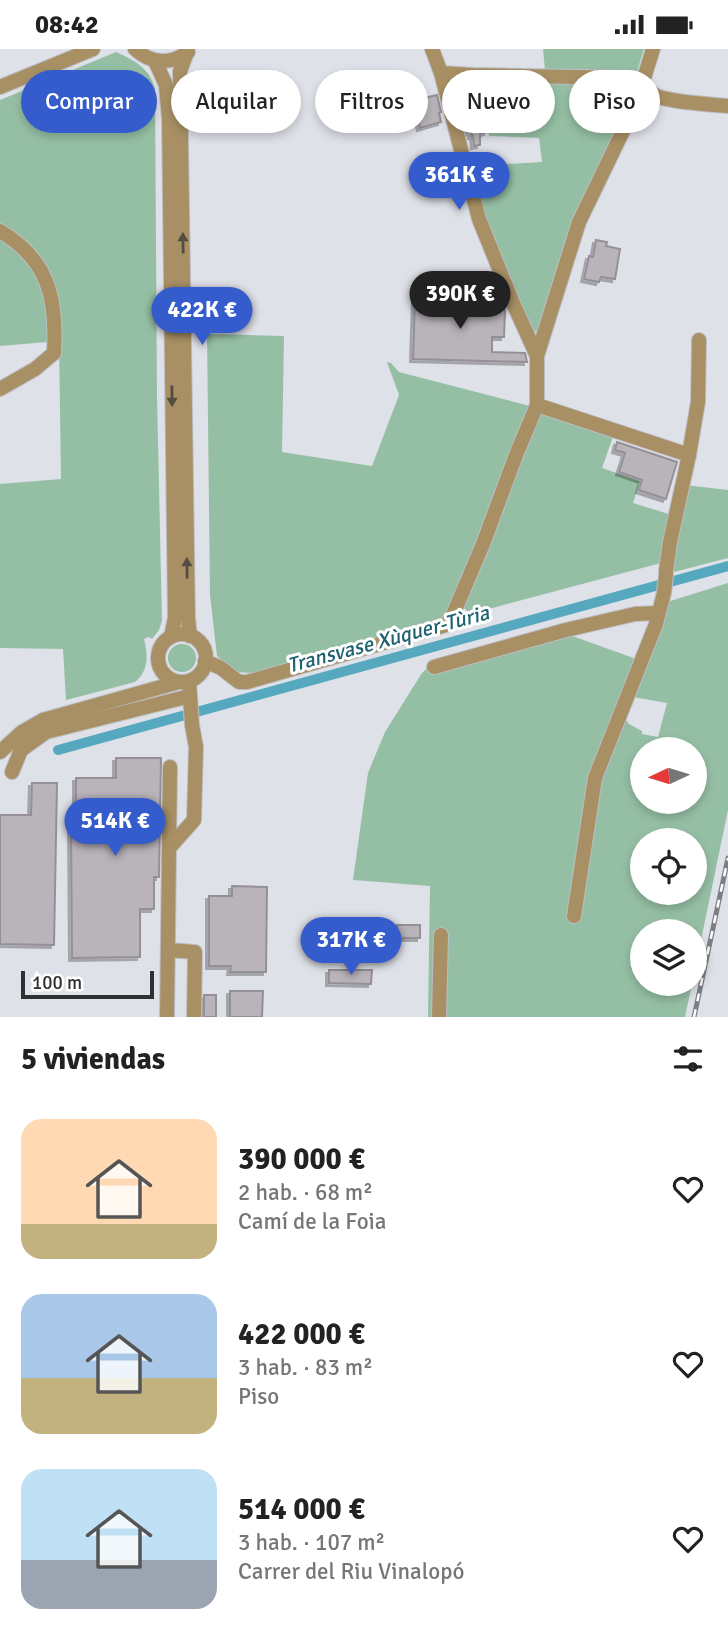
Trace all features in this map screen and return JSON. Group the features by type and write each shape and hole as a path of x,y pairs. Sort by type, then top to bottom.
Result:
{"street":[{"path":"0,87 93,49"},
{"path":"135,49 155,61 166,62 189,52"},
{"path":"432,49 441,73 479,219 537,356"},
{"path":"646,70 653,49"},
{"path":"189,52 180,71 190,636"},
{"path":"155,61 166,85 169,118 175,618 171,638"},
{"path":"441,73 569,77"},
{"path":"660,97 728,106"},
{"path":"205,661 239,682 247,681 446,625 452,617 483,544 537,405 537,356 579,222 622,133"},
{"path":"0,230 16,240 33,259 47,281 54,306 55,336 54,353 35,369 0,389"},
{"path":"574,916 596,778 659,613 664,593 670,543 698,403 699,340"},
{"path":"537,405 689,455"},
{"path":"434,667 566,630 635,614 659,613"},
{"path":"0,752 22,732 43,720 184,681 200,674 205,661 202,646 190,636 171,638 161,647 150,678 136,694"},
{"path":"158,659 162,672 172,680 184,681"},
{"path":"170,847 194,820 196,747 191,699 184,681"},
{"path":"12,772 21,750 46,732 191,699"},
{"path":"167,1017 170,767"},
{"path":"439,1017 441,935"},
{"path":"169,950 195,951 194,1017"},
{"path":"168,988 194,988"}],"green space":[{"path":"543,49 644,49 638,70 545,70"},
{"path":"116,52 145,70 72,70"},
{"path":"555,80 569,81 569,133 616,133 587,188 571,230 541,329 534,332 529,328 482,214 470,166 542,162 539,138 489,136 488,133 555,133"},
{"path":"21,91 21,133 155,133 162,621 152,639 144,639 146,662 140,678 135,682 66,700 63,649 0,648 0,484 61,479 59,341 0,346 0,100"},
{"path":"207,334 284,336 282,452 372,466 399,395 387,362 399,372 530,406 446,618 253,673 235,672 217,656 210,595"},
{"path":"538,410 614,434 602,468 640,481 633,503 672,515 661,563 470,614 464,608"},
{"path":"685,485 728,490 728,558 670,573"},
{"path":"728,583 728,810 705,919 630,919 630,996 689,996 685,1017 428,1017 430,886 353,880 368,773 385,732 422,673 434,662 564,633 639,660 624,717 629,724 642,731 642,734 658,737 667,703 633,697 664,603"},
{"path":"182,644 192,648 196,658 192,668 182,672 172,668 168,658 172,648"}],"building":[{"path":"437,95 441,122 428,126 428,97"},
{"path":"471,133 484,133 480,134 480,145 474,146 473,135 471,136"},
{"path":"596,240 607,242 606,246 620,249 615,279 601,277 599,282 584,279 589,256 593,257"},
{"path":"415,299 502,301 505,309 504,337 492,337 492,352 525,353 527,362 413,359"},
{"path":"617,442 677,462 666,499 639,490 642,480 619,472 625,453 615,450"},
{"path":"116,758 161,758 159,877 154,877 154,909 140,909 140,957 72,958 71,820 76,820 76,778 116,778"},
{"path":"32,783 57,783 54,945 0,944 0,815 31,815"},
{"path":"232,886 267,887 266,972 230,972 231,966 209,966 209,896 232,896"},
{"path":"397,925 420,925 420,938 397,938"},
{"path":"329,970 372,970 371,984 329,983"},
{"path":"230,991 263,991 262,1017 230,1017"},
{"path":"204,995 216,995 216,1017 204,1017"}],"waterway":[{"name":"Transvase Xùquer-Tùria","path":"58,750 728,566"}],"railway":[{"path":"694,1017 728,858"}]}
